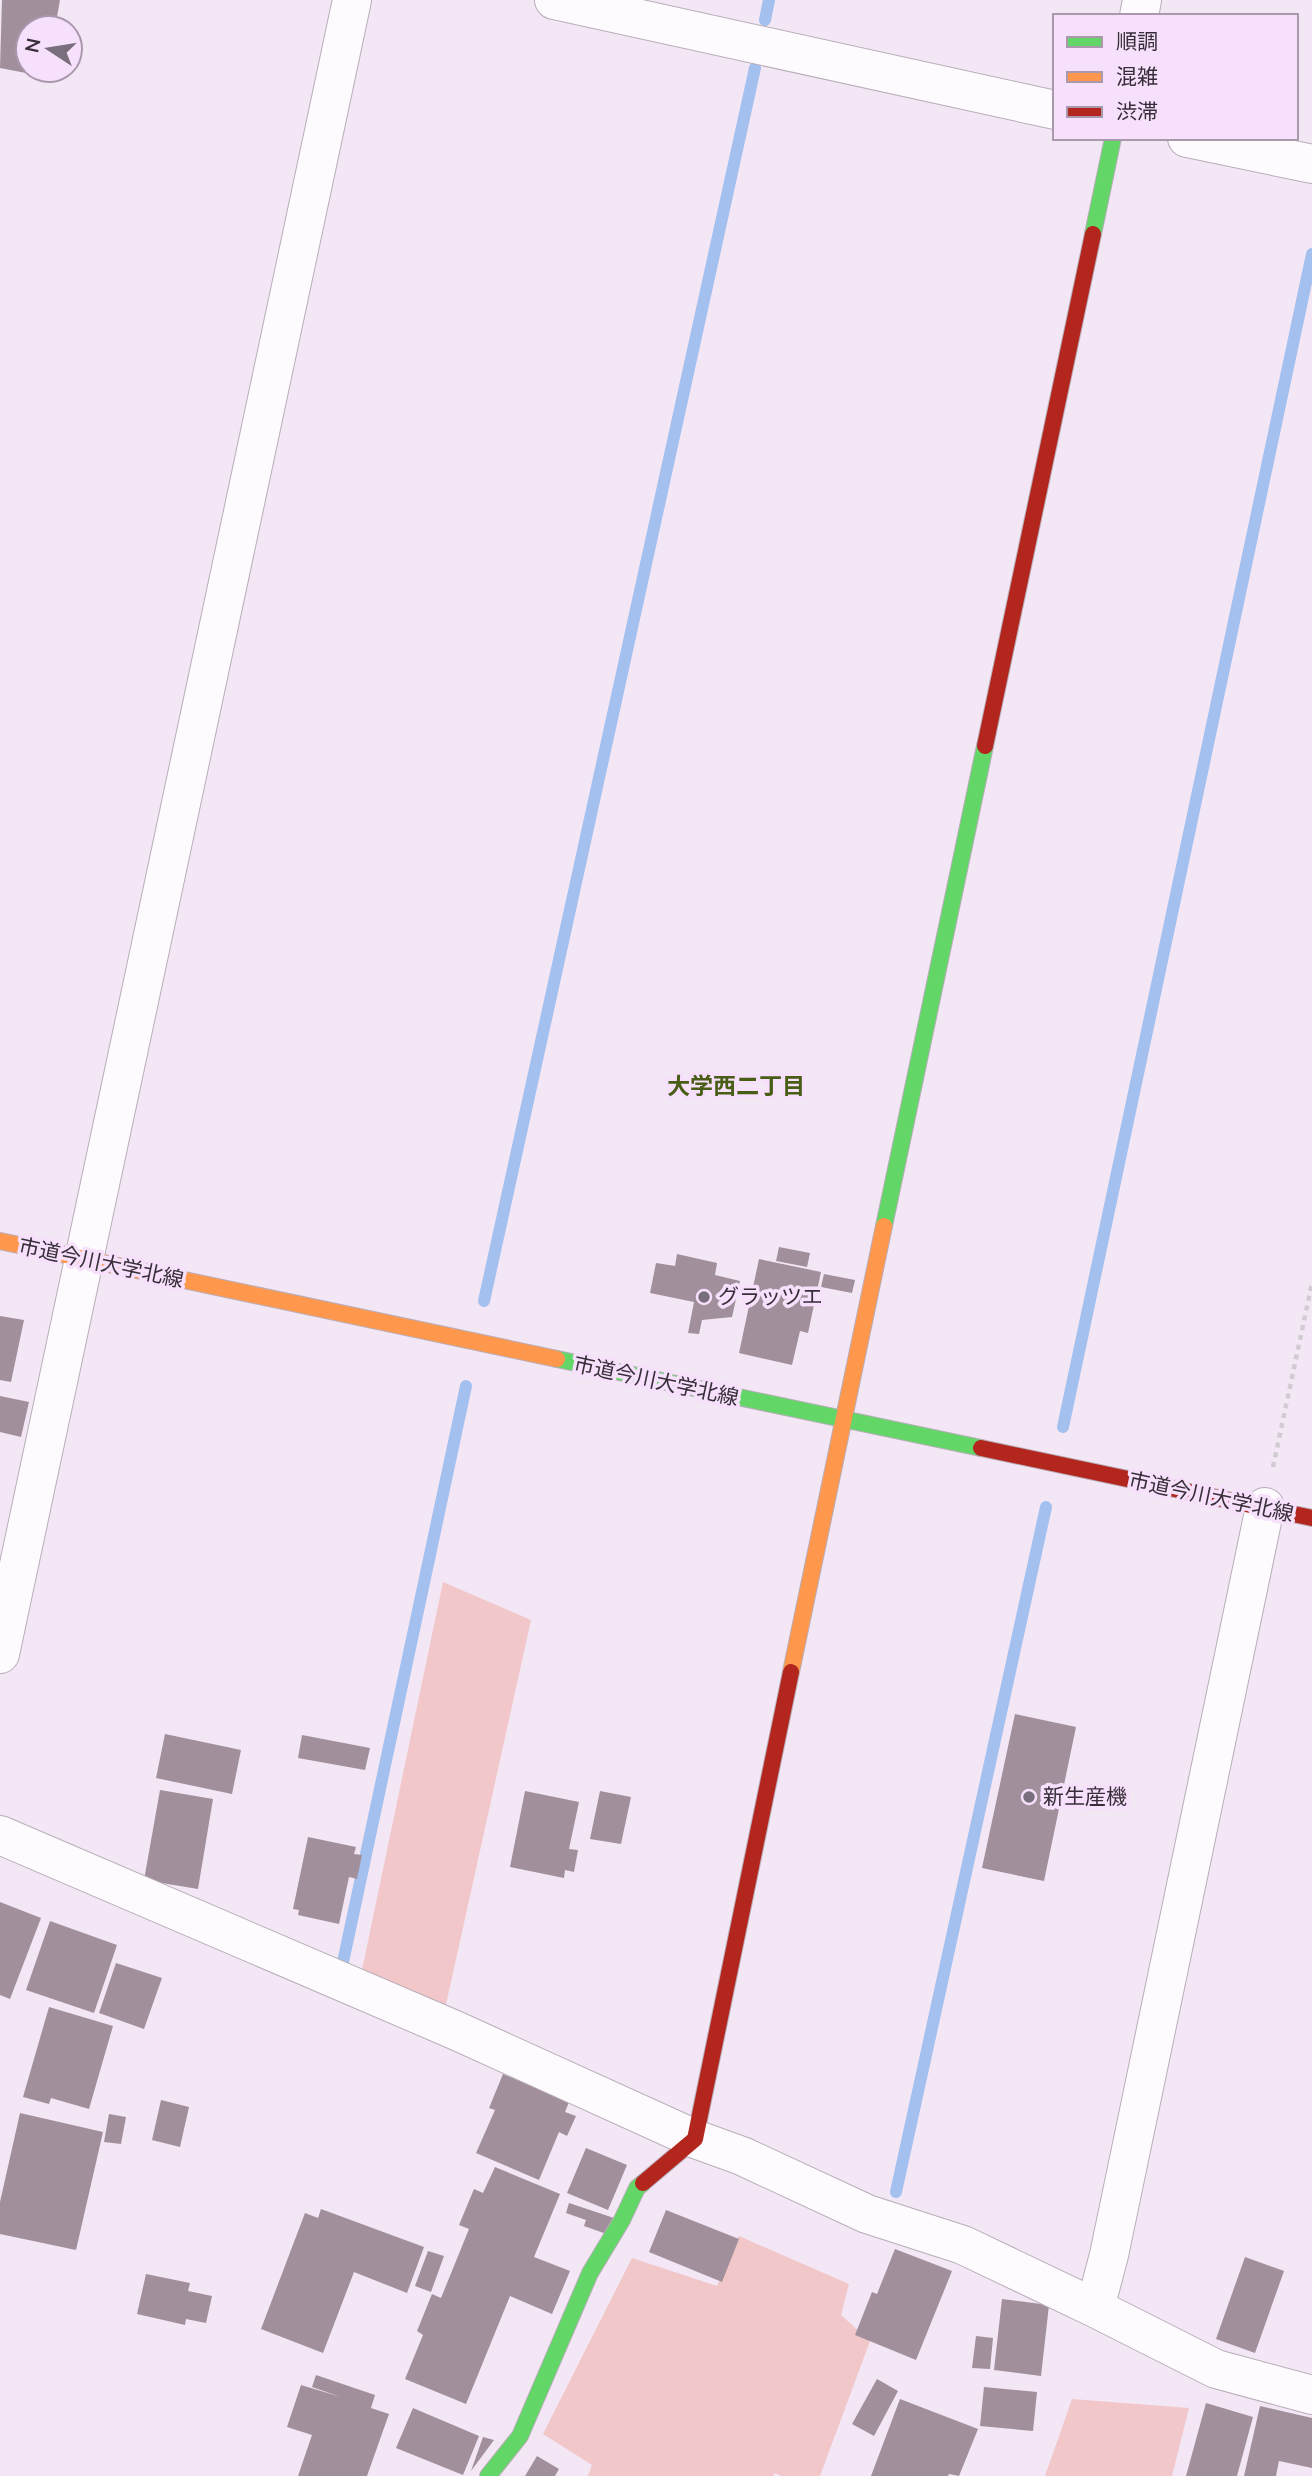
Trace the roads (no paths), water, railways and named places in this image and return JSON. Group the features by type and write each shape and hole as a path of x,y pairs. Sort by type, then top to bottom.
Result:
{"street":[{"path":"0,1654 352,0"},
{"path":"554,0 1053,110"},
{"path":"488,2476 520,2436 590,2273 622,2220 637,2188 695,2139 843,1420 1113,140"},
{"path":"1197,140 1312,164"},
{"name":"市道今川大学北線","path":"0,1241 1312,1518"},
{"path":"1095,2308 1109,2255 1265,1507"},
{"path":"0,1835 457,2031 867,2214 963,2245 1216,2369 1312,2395"}],"waterway":[{"path":"765,20 769,0"},
{"path":"484,1301 755,68"},
{"path":"1063,1427 1312,254"},
{"path":"343,1962 466,1386"},
{"path":"896,2192 1046,1507"}],"place":[{"name":"グラッツエ","path":"704,1297"},
{"name":"新生産機","path":"1029,1797"}],"district":[{"name":"大学西二丁目","path":"736,1086"}]}
